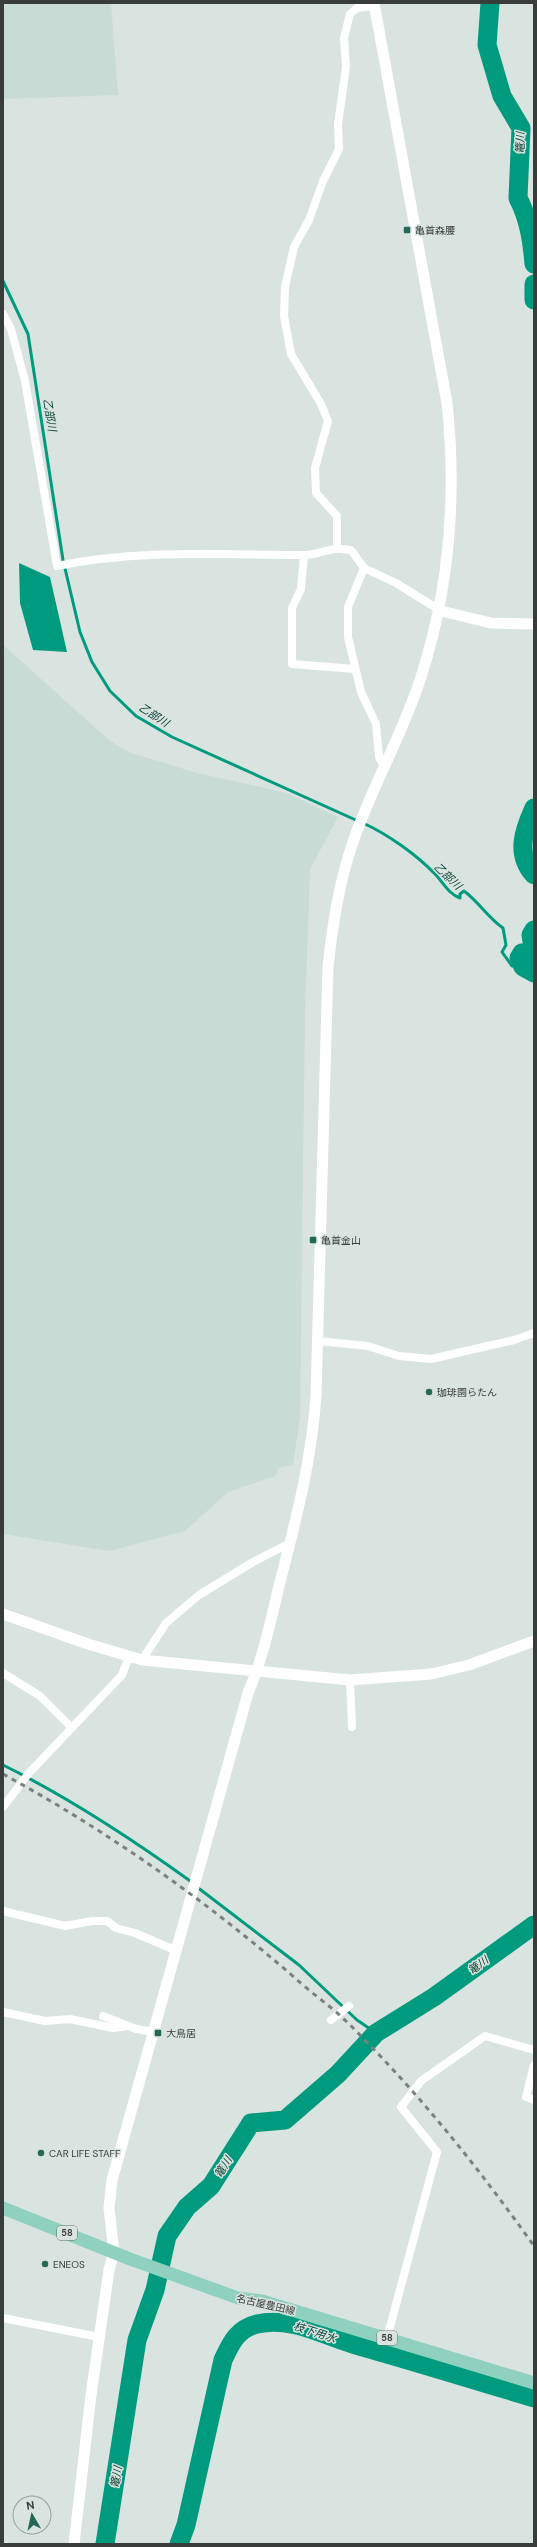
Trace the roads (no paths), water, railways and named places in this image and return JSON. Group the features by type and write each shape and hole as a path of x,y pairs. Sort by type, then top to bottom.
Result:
{"main road":[{"name":"名古屋豊田線","path":"3,2208 130,2259 238,2298 262,2301 534,2383"}],"street":[{"path":"74,2544 99,2336 109,2270 114,2252 109,2208 111,2187 248,1693 258,1670 310,1460 316,1395 328,966 335,911 342,877 359,826 384,766 409,712 440,611 449,547 453,465 448,404 374,5 357,8 350,14 344,38 346,67 338,124 339,149 323,181 309,220 294,246 285,287 284,316 292,354 321,404 328,421 315,468 316,493 336,516 337,548"},
{"path":"3,314 10,329 25,381 57,566 79,562 185,553 321,554 337,548 351,550 364,568 396,583 440,611 491,623 534,624"},
{"path":"304,555 301,589 292,608 292,664 355,669"},
{"path":"364,568 348,607 348,636 355,669 364,698 375,719 379,757 384,766"},
{"path":"318,1340 368,1346 399,1356 431,1358 534,1333"},
{"path":"142,1660 166,1623 199,1595 253,1562 290,1543"},
{"path":"3,1614 129,1657 142,1660 350,1680 431,1674 469,1665 534,1641"},
{"path":"3,1807 29,1773 122,1675 129,1657"},
{"path":"3,1674 40,1696 72,1728"},
{"path":"350,1680 352,1727"},
{"path":"3,1911 65,1926 92,1921 107,1921 116,1928 135,1933 177,1951"},
{"path":"331,2020 349,2006"},
{"path":"3,2012 45,2021 70,2019 113,2028 128,2026"},
{"path":"103,2016 128,2026 154,2032"},
{"path":"387,2338 437,2152 401,2107 421,2081 485,2036 534,2050"},
{"path":"534,2065 526,2097 534,2100"},
{"path":"3,2318 99,2336"}],"waterway":[{"name":"篭川","path":"490,3 487,45 502,96 521,128 518,198 525,214 529,230 534,264"},
{"name":"乙部川","path":"3,281 28,334 63,560 80,632 92,662 110,691 136,716 172,737 358,821"},
{"name":"篭川","path":"534,284 534,300"},
{"name":"篭川","path":"534,808 527,825 523,842 525,859 528,867 534,875"},
{"name":"乙部川","path":"363,823 393,839 411,853 436,875 453,894 460,898 460,894 464,891 469,895 493,920 503,928 506,945 502,952 512,966 523,967"},
{"name":"篭川","path":"534,930 531,935 534,954 522,953 519,958 523,967 534,973"},
{"path":"3,1765 76,1805 193,1883"},
{"path":"197,1887 299,1965 357,2020 376,2033"},
{"name":"篭川","path":"105,2544 137,2340 155,2290 167,2236 187,2207 211,2186 251,2123 285,2120 338,2074 376,2033 434,1997 534,1925"},
{"name":"枝下用水","path":"179,2544 186,2525 223,2360 236,2338 244,2329 250,2326 270,2322 308,2328 356,2345 534,2398"}],"railway":[{"path":"3,1774 82,1820 159,1871 232,1926 342,2017 398,2075 446,2130 491,2187 534,2246"}],"place":[{"name":"亀首森腰","path":"407,230"},
{"name":"亀首金山","path":"313,1240"},
{"name":"珈琲園らたん","path":"429,1392"},
{"name":"大鳥居","path":"158,2033"},
{"name":"CAR LIFE STAFF","path":"41,2153"},
{"name":"ENEOS","path":"45,2264"}]}
